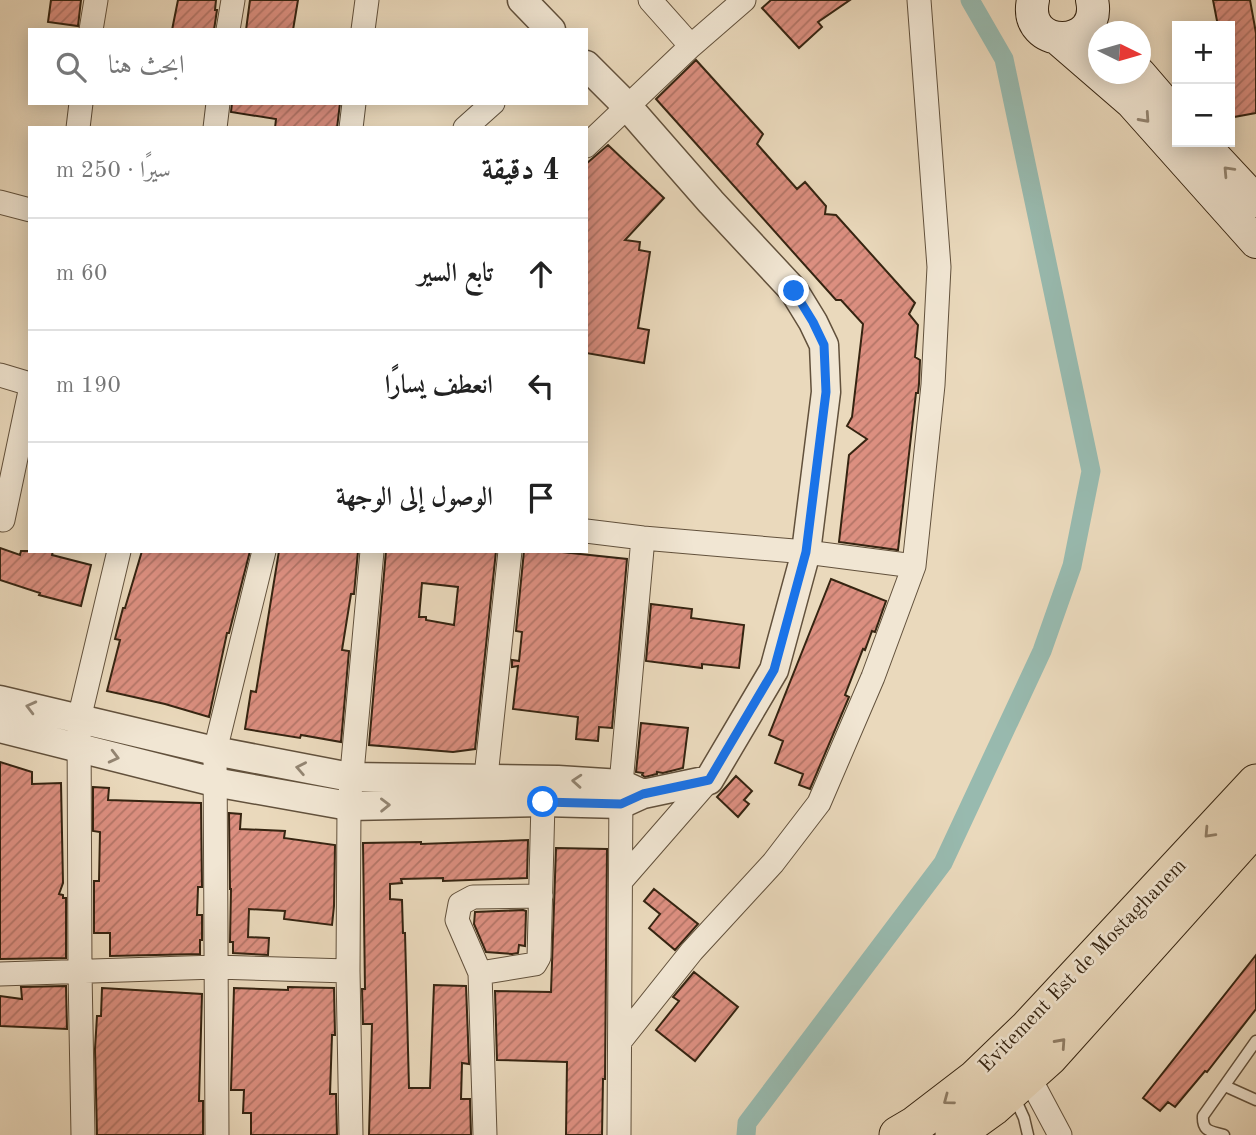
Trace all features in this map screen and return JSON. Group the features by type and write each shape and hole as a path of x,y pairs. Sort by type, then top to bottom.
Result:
{"highway":[{"name":"Evitement Est de Mostaghanem","path":"898,1135 975,1079 1028,1028 1256,783"},
{"name":"Evitement Est de Mostaghanem","path":"954,1135 993,1107 1021,1094 1057,1048 1256,826"}],"main road":[{"path":"1036,16 1067,38 1083,31 1097,16"},
{"path":"1036,16 1132,103 1256,242"},
{"path":"1149,84 1172,111"},
{"path":"1205,147 1256,201"}],"street":[{"path":"92,28 96,0"},
{"path":"229,28 233,0"},
{"path":"363,28 367,0"},
{"path":"522,0 549,28"},
{"path":"650,0 691,46"},
{"path":"588,144 691,46 744,0"},
{"path":"621,1040 692,951 773,863 818,803 873,677 914,566 933,385 940,267 919,0"},
{"path":"588,67 627,106 794,291 824,345 826,392 806,552 774,670 709,780 621,881"},
{"path":"78,126 81,105"},
{"path":"215,126 218,105"},
{"path":"351,126 354,105"},
{"path":"467,126 491,105"},
{"path":"0,202 28,209"},
{"path":"0,375 28,383"},
{"path":"3,520 25,442 28,411"},
{"path":"588,531 806,552 914,566"},
{"path":"619,1135 621,881 643,538"},
{"path":"83,1135 79,972 79,719 119,553"},
{"path":"217,1135 215,751 264,553"},
{"path":"351,1135 348,971 350,777 372,553"},
{"path":"485,791 510,553"},
{"path":"0,700 215,751 350,777 485,791 543,802 628,794 709,780"},
{"path":"0,728 214,782 349,806 558,780 628,794"},
{"path":"480,973 535,964 539,957 543,802"},
{"path":"485,1135 480,973 457,920 460,904 473,897 541,896"},
{"path":"0,974 216,967 348,971"},
{"path":"1021,1094 1045,1107 1060,1135"}],"lane":[{"path":"1223,1135 1206,1129 1202,1125 1203,1116 1254,1047"},
{"path":"1225,1086 1256,1100"},
{"path":"1021,1094 1045,1107"},
{"path":"1021,1094 1028,1135"}],"building":[{"path":"51,0 81,0 78,26 48,22"},
{"path":"178,0 216,0 214,28 172,28"},
{"path":"250,0 298,0 293,28 246,28"},
{"path":"771,0 850,0 818,22 822,27 799,48 762,8"},
{"path":"1213,0 1250,0 1256,33 1256,113 1235,117 1235,21 1217,21"},
{"path":"696,60 763,134 757,144 797,189 805,182 826,206 825,214 836,215 915,303 909,314 918,325 915,357 920,360 919,384 898,550 839,542 849,455 867,439 847,426 852,417 863,324 841,300 836,300 656,99"},
{"path":"232,105 340,105 337,126 275,126 276,119 231,112"},
{"path":"608,145 664,198 625,240 640,242 639,250 650,252 638,328 649,330 644,363 588,353 588,162"},
{"path":"0,548 20,555 21,551 52,553 91,565 81,606 39,595 40,593 0,580"},
{"path":"141,553 249,553 227,633 209,717 107,691 120,640 115,639"},
{"path":"279,553 358,553 354,594 351,594 342,650 349,651 341,742 245,729 251,691 256,692"},
{"path":"386,553 496,553 475,749 453,752 369,745","holes":["422,583 458,587 454,625 419,617"]},
{"path":"524,553 571,553 627,559 612,728 599,727 598,741 576,739 578,717 513,709 518,666 512,667 512,660 519,661 522,632 516,631"},
{"path":"831,579 886,601 875,632 872,631 865,650 863,649 845,695 849,697 810,789 799,785 803,774 775,763 783,741 769,735"},
{"path":"651,604 692,609 691,618 744,625 739,668 702,664 702,668 646,661"},
{"path":"641,723 688,728 683,768 645,777 643,773 636,772"},
{"path":"0,762 32,772 32,784 61,783 63,883 59,894 66,898 66,958 0,959"},
{"path":"736,776 752,791 744,800 749,804 738,817 717,797"},
{"path":"93,787 109,788 108,800 201,803 202,887 198,887 197,915 202,915 200,954 110,956 110,933 94,933 94,881 99,881 100,832 93,831"},
{"path":"229,813 241,814 240,829 285,831 284,838 335,845 332,925 284,919 285,911 249,909 248,937 269,938 268,955 233,953 233,942 230,942"},
{"path":"528,840 527,878 443,881 443,878 401,879 402,883 390,884 390,899 402,900 409,1088 430,1088 434,985 466,986 469,1064 462,1063 461,1099 470,1099 471,1135 369,1135 372,1024 363,1024 363,843"},
{"path":"556,848 607,849 602,1135 566,1135 567,1062 497,1060 495,991 551,992"},
{"path":"654,889 698,924 675,950 649,928 660,914 644,901"},
{"path":"526,911 525,946 519,945 518,953 512,954 486,952 474,924 475,912"},
{"path":"1256,955 1256,1009 1207,1072 1205,1071 1175,1107 1168,1102 1160,1111 1143,1098"},
{"path":"694,972 738,1007 695,1061 656,1030 679,1001 673,997"},
{"path":"66,986 67,1029 0,1026 0,996 22,999 21,987"},
{"path":"288,987 334,988 335,1035 332,1035 330,1094 336,1094 337,1135 251,1135 251,1113 243,1113 244,1090 231,1090 234,988 288,990"},
{"path":"102,988 202,994 199,1101 203,1101 203,1135 97,1135 95,1049 97,1016 101,1016"}],"waterway":[{"path":"746,1135 747,1123 943,863 1042,651 1072,566 1091,471 1004,59 970,0"}],"route":[{"path":"543,802 621,804 643,794 709,780 774,670 806,552 826,392 824,345 794,291"}]}
